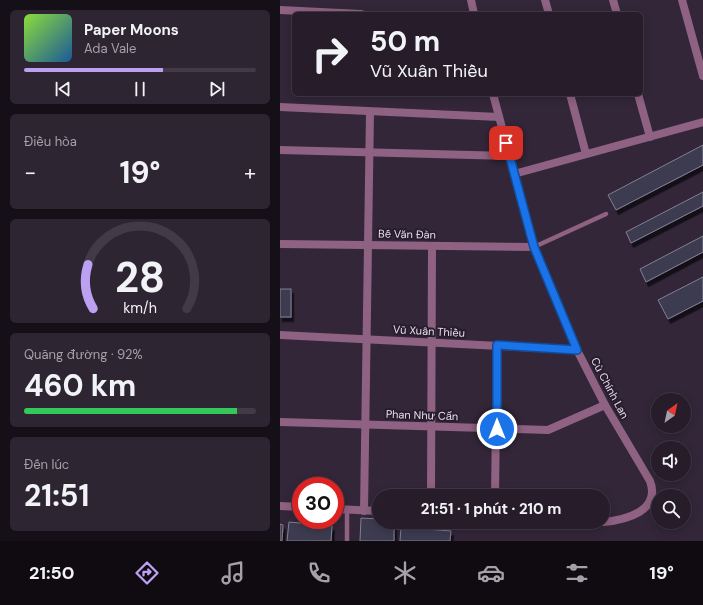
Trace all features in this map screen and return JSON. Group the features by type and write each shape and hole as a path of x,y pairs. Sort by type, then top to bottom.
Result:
{"street":[{"path":"471,0 474,12"},
{"path":"545,0 548,12"},
{"path":"613,0 616,12"},
{"path":"682,0 703,76"},
{"path":"280,10 320,12"},
{"name":"Cù Chính Lan","path":"494,96 534,247 577,350 605,405 650,481 652,495 650,500 640,512 616,521 610,521"},
{"path":"571,96 586,154"},
{"path":"639,96 650,137"},
{"path":"280,107 499,118"},
{"path":"364,511 370,112"},
{"path":"514,174 703,122"},
{"path":"280,150 509,156"},
{"name":"Bế Văn Đàn","path":"280,244 534,247"},
{"path":"431,489 432,246"},
{"name":"Vũ Xuân Thiều","path":"280,334 577,350"},
{"path":"495,489 497,345"},
{"name":"Phan Như Cẩn","path":"280,422 548,430 605,405"},
{"path":"280,506 292,507"},
{"path":"344,510 372,512"}],"lane":[{"path":"534,247 606,214"},
{"path":"347,541 348,510"}],"building":[{"path":"703,145 703,165 616,210 608,195"},
{"path":"703,192 703,206 631,243 626,232"},
{"path":"703,236 703,252 646,282 640,269"},
{"path":"703,277 703,301 668,319 658,300"},
{"path":"280,289 291,289 291,317 280,317"},
{"path":"361,518 372,519 372,529 394,529 394,541 360,541"},
{"path":"289,522 292,522 292,529 332,529 331,541 287,541"},
{"path":"280,524 283,525 282,541 280,541"},
{"path":"401,529 451,531 450,541 400,541"}],"route":[{"path":"497,429 497,345 577,350 534,247 506,143"}]}
